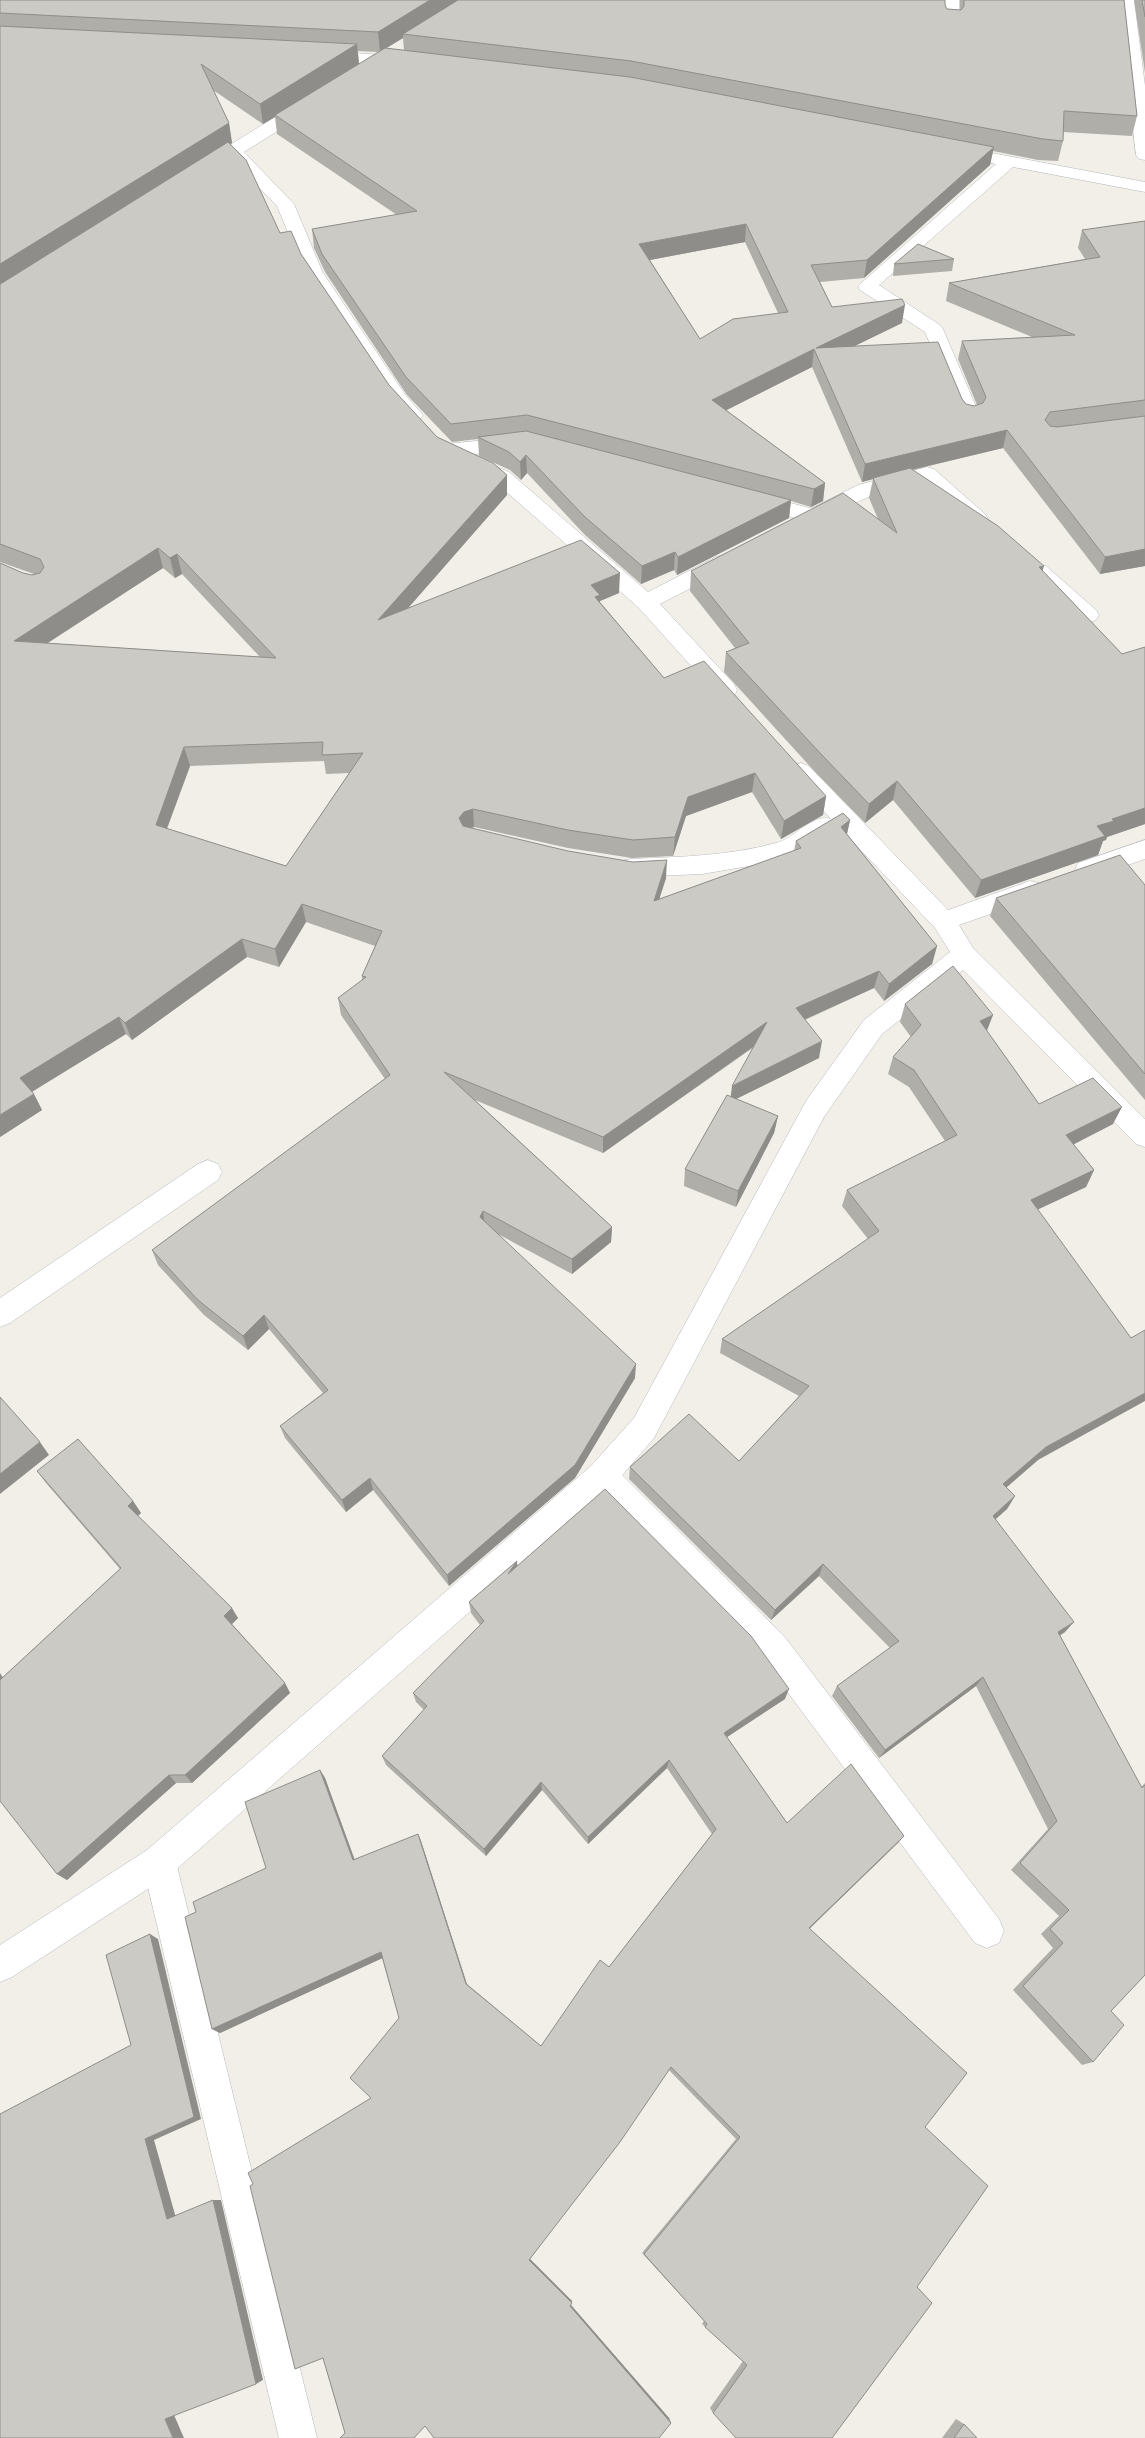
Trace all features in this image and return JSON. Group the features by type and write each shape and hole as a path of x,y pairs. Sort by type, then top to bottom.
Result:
{"street":[{"path":"951,0 951,25"},
{"path":"1126,0 1145,155"},
{"path":"357,74 407,44"},
{"path":"302,54 382,59 422,64"},
{"path":"208,166 324,95"},
{"path":"942,148 1145,187"},
{"path":"233,150 285,204 314,273 399,400 435,439 502,477 646,602 737,702"},
{"path":"970,416 932,329 867,286 1010,161"},
{"path":"435,439 527,441 537,444"},
{"path":"788,530 865,490 927,474 993,532"},
{"path":"738,496 814,516"},
{"path":"646,602 743,552"},
{"path":"1022,557 1088,615"},
{"path":"789,759 944,920 964,955 1145,1136"},
{"path":"605,865 632,869 702,865 784,851 843,816"},
{"path":"944,920 1145,850"},
{"path":"0,1965 159,1862 602,1476 644,1428 815,1109 873,1028 964,955"},
{"path":"0,1314 208,1172"},
{"path":"602,1476 773,1647 987,1931"},
{"path":"159,1862 298,2438"}],"building":[{"path":"0,0 430,0 378,32 0,13"},
{"path":"458,0 945,0 947,9 961,10 964,6 964,0 1124,0 1137,116 1064,111 1063,141 1043,139 631,61 403,34"},
{"path":"1142,0 1145,0 1145,17"},
{"path":"0,26 357,44 260,104 201,64 229,123 0,264"},
{"path":"385,48 630,77 994,147 867,260 811,265 832,307 902,299 905,305 816,348 938,342 962,399 966,404 974,406 983,403 986,397 962,341 1075,335 949,283 1100,257 1082,230 1145,221 1145,400 1050,412 1045,420 1050,426 1057,427 1145,416 1145,549 1105,557 1007,430 865,464 814,349 712,400 825,483 814,489 527,415 451,424 406,377 322,254 312,229 417,211 275,115","holes":["746,224 788,312 733,319 700,339 639,244"]},
{"path":"228,142 246,160 280,233 291,231 301,254 389,385 437,437 493,463 507,475 378,620 581,540 620,573 591,585 600,595 595,597 664,678 704,661 826,796 784,821 755,773 688,797 675,837 633,840 568,830 473,809 464,812 459,818 463,826 568,851 633,862 667,860 654,901 801,848 796,841 843,813 850,820 841,827 937,946 889,984 879,971 796,1008 822,1041 732,1086 767,1022 603,1137 444,1072 612,1227 572,1259 483,1211 480,1217 636,1364 575,1465 447,1575 370,1478 342,1500 280,1426 328,1390 264,1315 243,1336 198,1300 152,1250 390,1075 338,998 366,977 362,976 382,931 302,904 275,949 242,939 125,1023 119,1017 20,1078 34,1094 0,1115 0,563 32,575 40,573 44,567 40,559 0,544 0,284","holes":["158,548 170,558 177,554 276,658 14,641","323,742 322,755 363,753 286,866 156,825 184,747"]},
{"path":"918,244 954,259 894,264"},
{"path":"526,431 791,500 678,557 675,552 642,566 585,517 526,455 520,462 509,452 478,437"},
{"path":"910,468 998,526 1044,566 1039,567 1122,654 1145,647 1145,808 1097,826 1105,836 981,880 897,781 869,804 821,754 726,652 749,643 691,571 843,493 897,533 873,478"},
{"path":"1120,855 1145,885 1145,1074 996,898"},
{"path":"953,966 993,1015 980,1021 1039,1104 1093,1078 1122,1107 1066,1135 1094,1170 1031,1200 1131,1338 1145,1330 1145,1393 1046,1447 1003,1484 1015,1496 993,1516 1074,1622 1058,1632 1142,1788 1145,1785 1145,1975 1111,2011 1124,2025 1093,2062 1023,1986 1063,1943 1050,1929 1069,1910 1020,1863 1057,1821 983,1677 885,1750 837,1686 899,1641 823,1564 775,1610 630,1467 689,1414 739,1461 809,1386 722,1339 879,1231 847,1190 957,1135 914,1070 893,1057 921,1025 905,1004"},
{"path":"727,1095 778,1116 738,1191 685,1169"},
{"path":"0,1397 40,1442 0,1474"},
{"path":"78,1439 133,1501 128,1506 232,1608 224,1616 285,1683 185,1775 169,1775 57,1874 0,1801 0,1680 121,1568 37,1471"},
{"path":"605,1489 751,1636 789,1689 724,1733 787,1823 851,1764 904,1836 809,1928 967,2073 925,2127 988,2186 917,2287 932,2303 832,2438 736,2438 713,2413 747,2365 705,2327 707,2324 644,2254 740,2137 671,2067 620,2142 529,2260 572,2303 570,2306 671,2423 659,2438 434,2438 425,2426 414,2438 340,2438 345,2433 323,2358 295,2369 250,2186 253,2184 248,2173 371,2098 350,2078 399,2018 381,1952 212,2029 185,1917 196,1912 193,1902 266,1868 245,1802 320,1770 353,1860 418,1834 466,1984 541,2046 600,1960 609,1967 716,1829 669,1760 588,1837 541,1782 484,1849 382,1756 427,1706 413,1693 484,1621 469,1602 517,1561 508,1574"},
{"path":"150,1934 194,2117 145,2139 167,2219 213,2200 256,2384 165,2419 173,2438 0,2438 0,2114 131,2045 106,1955"},
{"path":"964,2424 977,2438 954,2438"}]}
